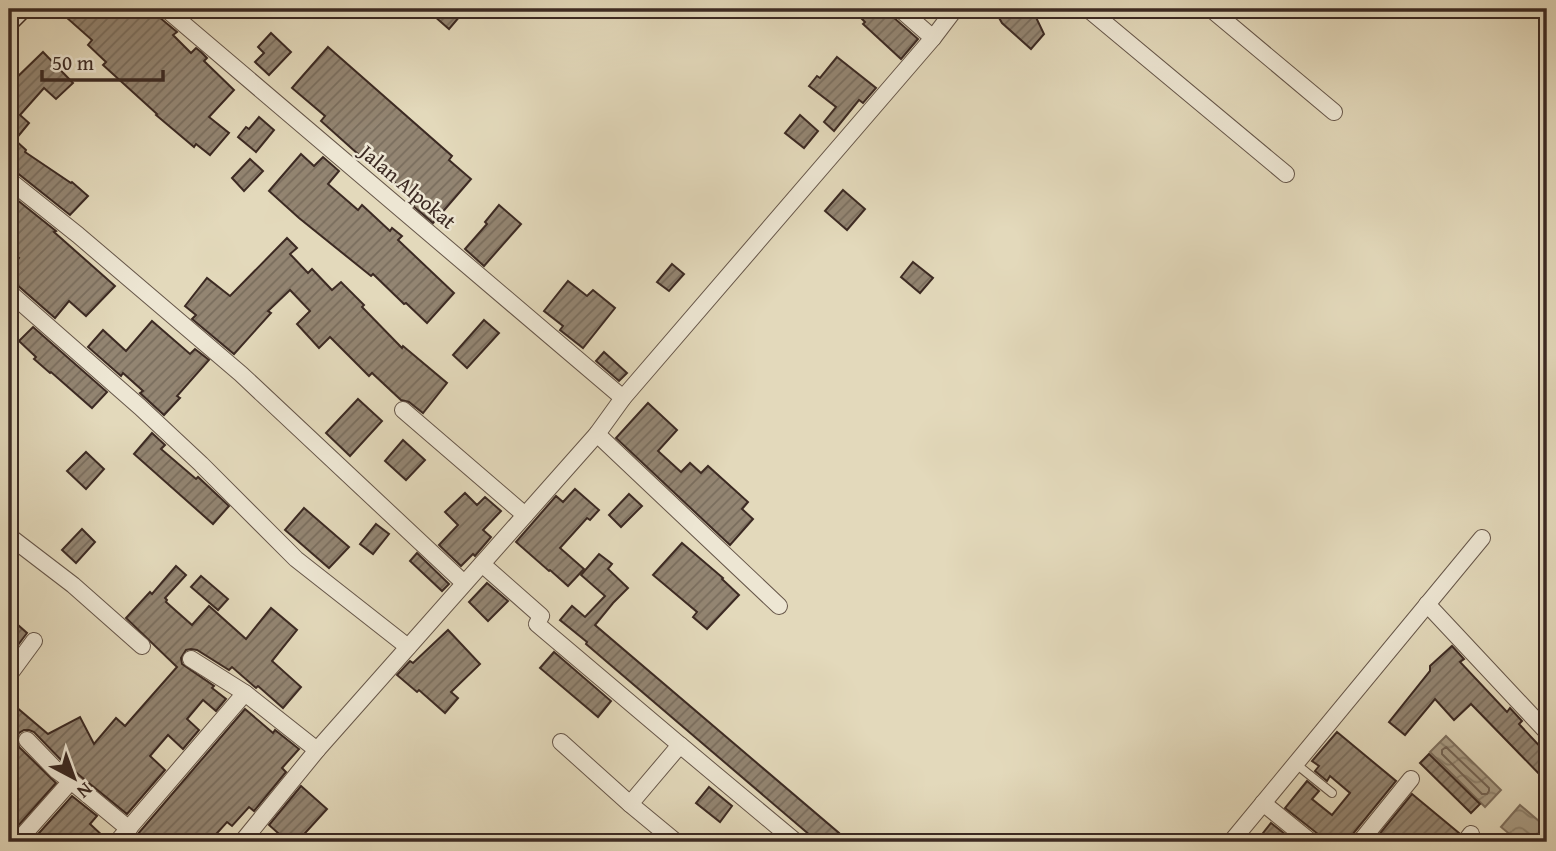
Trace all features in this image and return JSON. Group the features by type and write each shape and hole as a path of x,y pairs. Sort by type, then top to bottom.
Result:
{"street":[{"path":"9,20 20,9"},
{"name":"Jalan Alpokat","path":"166,9 623,398"},
{"path":"900,9 933,38"},
{"path":"242,842 317,750 597,434 623,398 955,9"},
{"path":"1088,9 1286,174"},
{"path":"1211,9 1334,113"},
{"path":"9,180 241,374 464,583"},
{"path":"9,292 140,407 296,559 408,647"},
{"path":"403,410 525,515"},
{"path":"597,434 779,606"},
{"path":"9,536 73,584 142,646"},
{"path":"1231,842 1482,538"},
{"path":"482,564 541,616 537,624 796,842"},
{"path":"1427,604 1547,732"},
{"path":"10,672 34,641"},
{"path":"191,659 244,693 317,750"},
{"path":"117,842 244,693"},
{"path":"27,740 56,770 129,829"},
{"path":"561,742 676,842"},
{"path":"630,804 680,745"},
{"path":"1360,842 1411,779"},
{"path":"17,842 71,781"},
{"path":"1263,803 1311,842"}],"lane":[{"path":"1296,764 1332,793"}],"water":[{"path":"1446,736 1501,790 1485,807 1430,752"},
{"path":"1520,805 1547,828 1547,842 1519,842 1501,827"}],"building":[{"path":"57,9 156,9 159,17 177,32 173,35 191,53 196,48 201,52 207,58 204,61 234,90 209,117 229,133 210,155 196,144 194,147 103,65 106,62 88,45 92,40"},
{"path":"440,9 466,9 449,29 434,16"},
{"path":"852,9 890,9 893,17 918,39 901,59 863,24 865,22"},
{"path":"994,9 1032,9 1044,34 1031,49 1002,23"},
{"path":"271,33 291,52 269,75 255,62 264,53 258,47"},
{"path":"328,47 452,156 449,160 471,179 433,223 413,206 417,202 379,169 377,171 321,121 325,116 292,88"},
{"path":"43,52 73,83 56,99 44,88 20,115 29,123 15,140 25,152 72,182 88,196 70,215 16,172 9,170 9,85"},
{"path":"837,57 876,88 863,103 859,100 834,131 824,122 836,107 809,86 817,76 820,78"},
{"path":"800,115 818,131 804,148 785,133"},
{"path":"259,117 274,130 256,152 238,137"},
{"path":"301,154 314,166 323,157 339,171 328,184 358,210 362,205 390,231 392,228 402,236 398,240 454,293 427,323 373,274 371,276 269,191"},
{"path":"250,159 263,171 244,191 232,178"},
{"path":"843,190 865,209 847,230 825,211"},
{"path":"11,195 56,231 54,232 115,286 86,316 69,301 55,318 16,284 9,282 9,271 19,258 9,250"},
{"path":"499,205 521,224 484,266 465,249 487,224 485,222"},
{"path":"287,238 297,248 290,254 308,273 312,269 332,290 341,282 402,348 403,346 447,383 423,413 409,402 401,400 372,373 369,376 330,337 319,348 297,324 310,311 290,290 268,311 271,313 234,354 192,319 196,315 185,306 207,278 230,296"},
{"path":"913,262 933,278 920,293 901,277"},
{"path":"672,264 684,274 669,291 657,282"},
{"path":"568,281 587,296 593,290 615,308 583,348 560,330 563,326 544,311"},
{"path":"484,320 499,333 467,368 453,355"},
{"path":"152,321 190,354 195,349 209,360 164,415 123,373 121,376 88,347 103,330 126,351"},
{"path":"33,327 107,392 92,408 34,359 36,357 19,341"},
{"path":"604,352 627,373 619,381 596,361"},
{"path":"358,399 382,421 350,456 326,433"},
{"path":"648,403 677,430 658,451 681,472 690,463 701,473 708,466 748,502 742,509 753,519 730,545 616,438"},
{"path":"152,433 165,445 161,449 196,479 198,477 229,506 213,524 134,454"},
{"path":"403,440 425,460 406,480 385,461"},
{"path":"86,452 104,469 86,489 67,471"},
{"path":"575,489 599,510 590,520 587,518 560,548 584,569 568,586 516,542 556,496 563,502"},
{"path":"465,493 477,505 485,497 501,511 483,530 491,537 475,556 473,554 461,566 439,545 458,525 445,512"},
{"path":"629,494 642,506 621,527 609,515"},
{"path":"304,508 349,547 329,568 285,530"},
{"path":"376,524 389,534 373,554 360,544"},
{"path":"82,529 95,542 76,563 62,550"},
{"path":"682,543 739,595 707,629 693,617 697,612 653,575"},
{"path":"417,553 449,584 442,591 410,561"},
{"path":"599,554 612,564 608,569 628,588 595,625 839,833 832,842 818,842 560,620 572,606 585,617 605,596 581,575"},
{"path":"176,566 186,575 165,598 166,602 192,625 209,606 246,639 271,608 297,630 272,661 301,687 283,708 232,667 229,670 197,650 186,650 181,658 182,664 214,686 212,688 226,699 216,711 203,700 187,719 199,730 183,749 168,735 150,756 165,770 127,814 63,762 34,732 24,730 17,738 19,747 56,783 9,836 9,701 48,734 80,717 94,744 116,718 125,726 177,667 126,618 150,592 152,594"},
{"path":"201,576 228,599 218,610 191,587"},
{"path":"487,583 508,601 488,621 469,602"},
{"path":"9,617 27,633 9,657"},
{"path":"448,630 480,664 451,692 458,698 445,713 397,675"},
{"path":"1452,646 1464,659 1460,662 1507,712 1510,708 1522,721 1519,724 1547,754 1547,782 1471,704 1454,720 1435,699 1405,735 1389,722 1430,671 1430,666"},
{"path":"554,652 611,701 598,717 540,668"},
{"path":"245,709 273,733 275,730 299,749 282,768 286,772 254,811 249,807 232,826 227,822 209,842 131,842"},
{"path":"1337,732 1396,781 1352,835 1350,842 1321,842 1318,834 1285,808 1307,781 1319,791 1312,799 1332,815 1350,793 1330,776 1327,781 1315,771 1319,766 1312,761"},
{"path":"1429,754 1480,804 1471,813 1420,763"},
{"path":"301,786 327,809 297,842 288,842 269,825"},
{"path":"709,787 732,806 720,822 696,803"},
{"path":"1412,794 1459,833 1454,842 1373,842"},
{"path":"72,796 97,816 90,824 107,842 31,842"},
{"path":"1271,823 1295,842 1256,842"}]}
